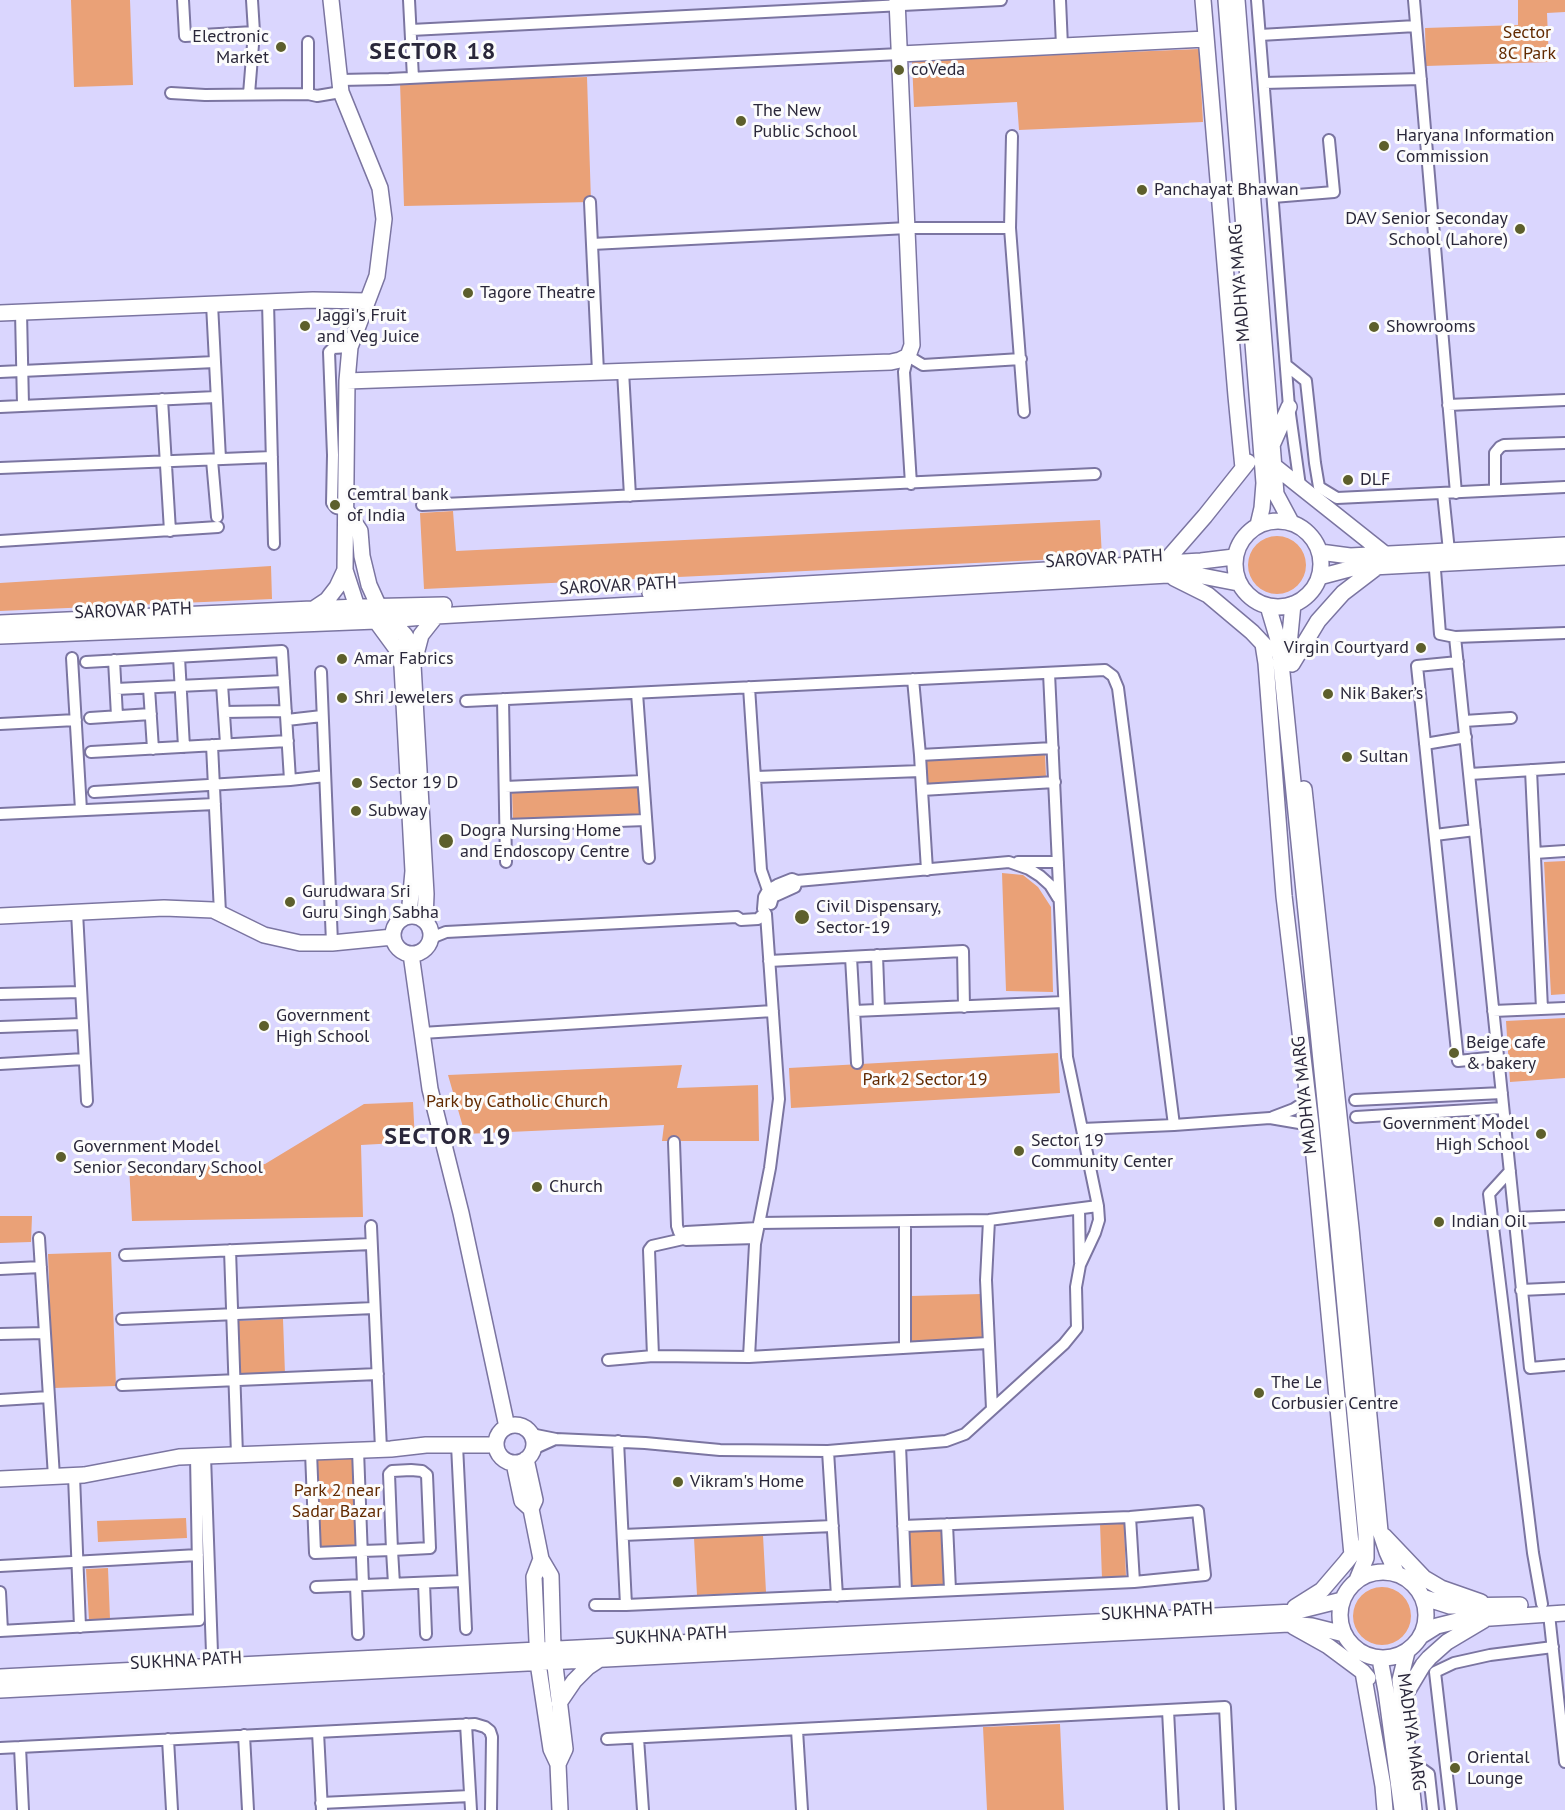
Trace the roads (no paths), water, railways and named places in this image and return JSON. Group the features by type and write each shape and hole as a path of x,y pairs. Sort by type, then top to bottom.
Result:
{"main road":[{"path":"332,0 341,86 380,188 384,219 377,276 350,347 347,381 345,570 357,607 377,614"},
{"path":"1203,0 1243,468"},
{"name":"MADHYA MARG","path":"1226,0 1254,373 1266,446 1273,465 1276,494 1291,522"},
{"name":"MADHYA MARG","path":"1237,0 1266,446 1262,508 1258,525"},
{"path":"347,381 891,362 908,356 912,345 898,2"},
{"path":"900,54 1206,39"},
{"path":"0,313 313,300 365,308"},
{"path":"1234,374 1254,373"},
{"path":"1289,407 1266,446 1243,468 1166,569 1208,595 1286,663 1343,593 1381,561"},
{"path":"1273,465 1300,486 1381,561"},
{"path":"346,510 360,531 362,556 377,614 398,651 402,666 409,705 419,871 426,894 423,939"},
{"path":"1274,521 1291,522 1311,536 1320,552 1319,577 1308,595 1293,604 1275,607 1260,604 1251,598 1238,583 1234,557 1239,543 1252,528 1258,525 1274,521"},
{"path":"1319,577 1381,561 1449,551 1565,545"},
{"path":"1320,552 1381,561 1565,557"},
{"name":"SAROVAR PATH","path":"377,614 392,620 1166,569 1234,557"},
{"name":"SAROVAR PATH","path":"0,636 377,614 434,606 1166,569 1238,583"},
{"path":"312,610 327,600 337,587 345,570"},
{"name":"MADHYA MARG","path":"1293,604 1286,663 1363,1500 1373,1532 1387,1552 1396,1574"},
{"name":"MADHYA MARG","path":"1268,606 1286,663 1351,1227 1373,1532 1357,1580"},
{"name":"SAROVAR PATH","path":"0,623 357,607"},
{"path":"409,705 421,635 436,616"},
{"path":"392,620 412,647 414,666"},
{"path":"1263,644 1284,896 1311,1125 1352,1555"},
{"path":"409,916 419,871"},
{"path":"0,916 164,908 213,910 264,935 300,943 332,943 393,937"},
{"path":"423,939 399,949 393,937 394,929 398,922 409,916 420,918 423,939 427,1033 471,1212 504,1374 510,1426"},
{"path":"526,1451 502,1458 496,1446 500,1432 510,1426 527,1430 526,1451 535,1500 531,1509 541,1559 551,1576 554,1655 565,1749 558,1764"},
{"path":"0,1479 74,1476 180,1457 381,1449 426,1445 496,1446"},
{"path":"1343,1471 1363,1500"},
{"path":"1373,1532 1424,1578 1491,1612 1447,1642 1429,1658 1395,1700 1363,1672 1288,1618 1322,1590 1373,1532"},
{"path":"541,1559 534,1577 538,1656 551,1749 558,1764 560,1810"},
{"path":"1373,1572 1396,1574 1410,1581 1422,1597 1426,1619 1421,1636 1407,1652 1393,1658 1380,1659 1356,1650 1344,1634 1341,1628 1342,1600 1357,1580 1373,1572"},
{"path":"1422,1597 1450,1606 1491,1612 1545,1609 1565,1603"},
{"name":"SUKHNA PATH","path":"0,1677 211,1666 554,1655 600,1659 1288,1618 1342,1600"},
{"path":"1545,1609 1565,1613"},
{"path":"1421,1636 1437,1626 1491,1612"},
{"path":"552,1614 569,1640 583,1648"},
{"path":"494,1658 529,1639 535,1616"},
{"name":"SUKHNA PATH","path":"554,1655 583,1648 1288,1618 1344,1634"},
{"name":"MADHYA MARG","path":"1395,1700 1407,1652"},
{"path":"494,1658 527,1673 534,1680 544,1702"},
{"name":"SUKHNA PATH","path":"0,1690 494,1658"},
{"path":"559,1703 573,1681 600,1659"},
{"name":"MADHYA MARG","path":"1380,1659 1395,1700 1402,1760 1402,1810"},
{"path":"1363,1672 1383,1786 1385,1810"},
{"path":"1383,1786 1402,1760"},
{"name":"MADHYA MARG","path":"1402,1760 1414,1810"}],"street":[{"path":"183,0 185,36 254,32"},
{"path":"249,94 254,32 252,0"},
{"path":"409,0 413,78"},
{"path":"411,30 898,2 1001,0"},
{"path":"1060,0 1062,46"},
{"path":"1257,0 1289,407 1300,486"},
{"path":"1414,0 1456,493"},
{"path":"1260,35 1416,26"},
{"path":"308,42 308,94"},
{"path":"171,93 308,94 317,96 341,86 413,78 900,54"},
{"path":"1264,83 1421,79"},
{"path":"1012,136 1010,228 1024,412"},
{"path":"1273,197 1334,192 1329,140"},
{"path":"590,202 598,372"},
{"path":"592,244 908,228 1010,228"},
{"path":"268,302 274,544"},
{"path":"0,541 170,531 218,522 212,304"},
{"path":"21,312 23,405"},
{"path":"346,510 336,508 332,503 333,455 329,352 333,348 350,347"},
{"path":"910,484 904,372 908,356 923,365 1021,359"},
{"path":"0,372 215,362"},
{"path":"1286,365 1306,381 1319,487 1337,498 1565,487"},
{"path":"623,371 630,496"},
{"path":"0,406 216,397"},
{"path":"162,399 170,531"},
{"path":"1448,405 1565,400"},
{"path":"1495,490 1495,453 1500,447 1565,443"},
{"path":"0,468 272,457"},
{"path":"422,505 1095,474"},
{"path":"1443,493 1449,551"},
{"path":"1435,570 1440,634 1455,637 1565,633"},
{"path":"1455,637 1530,1368 1565,1365"},
{"path":"86,662 282,651 290,780"},
{"path":"179,657 184,747"},
{"path":"72,658 81,810"},
{"path":"114,660 117,716"},
{"path":"1458,663 1417,666 1458,1061 1498,1057"},
{"path":"466,701 1105,669 1113,676 1118,688 1174,1125"},
{"path":"321,672 332,943"},
{"path":"1049,673 1067,1057 1099,1220 1080,1265"},
{"path":"913,679 927,870"},
{"path":"116,689 284,681"},
{"path":"222,684 226,744"},
{"path":"749,687 761,870 770,894"},
{"path":"149,688 153,749"},
{"path":"637,693 649,858"},
{"path":"503,699 507,862"},
{"path":"224,712 322,716"},
{"path":"90,718 151,714"},
{"path":"1464,721 1511,718"},
{"path":"0,724 76,720"},
{"path":"1425,744 1466,737"},
{"path":"91,752 288,741"},
{"path":"212,745 220,913"},
{"path":"920,755 1053,748"},
{"path":"1470,774 1565,768"},
{"path":"1531,770 1542,1009"},
{"path":"756,777 921,771"},
{"path":"93,792 325,776"},
{"path":"505,787 644,781"},
{"path":"922,790 1055,782"},
{"path":"0,814 215,804"},
{"path":"506,825 646,820"},
{"path":"1435,835 1475,830"},
{"path":"1535,853 1565,851"},
{"path":"748,1357 758,1230 770,1168 779,1099 763,909 764,897 770,894 777,885 792,879 798,881 1009,862 1059,862"},
{"path":"1009,862 1029,869 1040,876 1050,885 1060,901"},
{"path":"77,912 87,1101"},
{"path":"423,939 462,931 737,917 740,913 758,912 764,915"},
{"path":"769,961 963,951 964,1007"},
{"path":"877,955 879,1010"},
{"path":"851,957 856,1062"},
{"path":"0,994 81,992"},
{"path":"854,1011 1064,1002"},
{"path":"1493,1011 1565,1008"},
{"path":"427,1033 773,1011"},
{"path":"0,1027 82,1024"},
{"path":"0,1064 84,1059"},
{"path":"1355,1100 1502,1093"},
{"path":"1270,1118 1294,1109 1308,1100"},
{"path":"1356,1117 1503,1108"},
{"path":"1082,1129 1270,1118 1311,1125"},
{"path":"674,1142 677,1226 683,1237"},
{"path":"1509,1171 1489,1194 1533,1554 1553,1647 1565,1762"},
{"path":"653,1356 649,1250 652,1246 683,1237 686,1232 989,1220 1098,1206"},
{"path":"526,1451 556,1439 618,1441 720,1450 828,1451 946,1441 965,1434 1064,1344 1077,1328 1076,1287 1080,1265 1079,1209"},
{"path":"1514,1218 1565,1216"},
{"path":"989,1220 986,1280 992,1409"},
{"path":"905,1222 905,1348"},
{"path":"371,1226 381,1449"},
{"path":"39,1238 54,1477"},
{"path":"125,1255 371,1244"},
{"path":"230,1250 237,1455"},
{"path":"0,1269 41,1267"},
{"path":"1521,1290 1565,1288"},
{"path":"122,1319 374,1308"},
{"path":"0,1334 45,1333"},
{"path":"608,1360 653,1356 748,1357 988,1343"},
{"path":"122,1385 378,1374"},
{"path":"0,1400 49,1397"},
{"path":"618,1441 626,1605"},
{"path":"457,1445 465,1629"},
{"path":"900,1445 906,1592"},
{"path":"358,1450 362,1551 358,1634"},
{"path":"828,1451 837,1596"},
{"path":"311,1452 315,1553 392,1550 430,1548 427,1475 422,1471 411,1470 392,1471 389,1474 392,1550 394,1584"},
{"path":"0,1592 1,1631 199,1620 201,1456"},
{"path":"201,1456 212,1641 211,1666"},
{"path":"74,1476 80,1627"},
{"path":"595,1605 1134,1582 1205,1575 1198,1511 1130,1517 903,1526"},
{"path":"1130,1517 1134,1582"},
{"path":"947,1524 950,1590"},
{"path":"623,1535 833,1526"},
{"path":"0,1566 198,1555"},
{"path":"316,1587 463,1581"},
{"path":"424,1583 426,1634"},
{"path":"1452,1810 1435,1672 1454,1663 1490,1655 1553,1647"},
{"path":"607,1739 1225,1707 1230,1810"},
{"path":"1168,1710 1173,1810"},
{"path":"466,1724 471,1810"},
{"path":"0,1748 466,1724 485,1727 490,1731 492,1737 491,1810"},
{"path":"797,1730 802,1810"},
{"path":"318,1732 322,1807 397,1805 470,1796"},
{"path":"244,1735 248,1810"},
{"path":"639,1738 643,1810"},
{"path":"168,1739 172,1810"},
{"path":"20,1747 22,1810"},
{"path":"1402,1760 1449,1786"},
{"path":"1429,1774 1433,1810"}],"place":[{"name":"Electronic Market","path":"281,47"},
{"name":"coVeda","path":"899,70"},
{"name":"The New Public School","path":"741,121"},
{"name":"Haryana Information Commission","path":"1384,146"},
{"name":"Panchayat Bhawan","path":"1142,190"},
{"name":"DAV Senior Seconday School (Lahore)","path":"1520,229"},
{"name":"Tagore Theatre","path":"468,293"},
{"name":"Jaggi's Fruit and Veg Juice","path":"305,326"},
{"name":"Showrooms","path":"1374,327"},
{"name":"DLF","path":"1348,480"},
{"name":"Cemtral bank of India","path":"335,505"},
{"name":"Virgin Courtyard","path":"1421,648"},
{"name":"Amar Fabrics","path":"342,659"},
{"name":"Nik Baker’s","path":"1328,694"},
{"name":"Shri Jewelers","path":"342,698"},
{"name":"Sultan","path":"1347,757"},
{"name":"Sector 19 D","path":"357,783"},
{"name":"Subway","path":"356,811"},
{"name":"Dogra Nursing Home and Endoscopy Centre","path":"446,841"},
{"name":"Gurudwara Sri Guru Singh Sabha","path":"290,902"},
{"name":"Civil Dispensary, Sector-19","path":"802,917"},
{"name":"Government High School","path":"264,1026"},
{"name":"Beige cafe & bakery","path":"1454,1053"},
{"name":"Government Model High School","path":"1541,1134"},
{"name":"Sector 19 Community Center","path":"1019,1151"},
{"name":"Government Model Senior Secondary School","path":"61,1157"},
{"name":"Church","path":"537,1187"},
{"name":"Indian Oil","path":"1439,1222"},
{"name":"The Le Corbusier Centre","path":"1259,1393"},
{"name":"Vikram's Home","path":"678,1482"},
{"name":"Oriental Lounge","path":"1455,1768"}],"district":[{"name":"SECTOR 18","path":"433,52"},
{"name":"SECTOR 19","path":"448,1137"}],"park label":[{"name":"Sector 8C Park","path":"1527,43"},
{"name":"Park 2 Sector 19","path":"925,1080"},
{"name":"Park by Catholic Church","path":"517,1102"},
{"name":"Park 2 near Sadar Bazar","path":"337,1501"}]}
